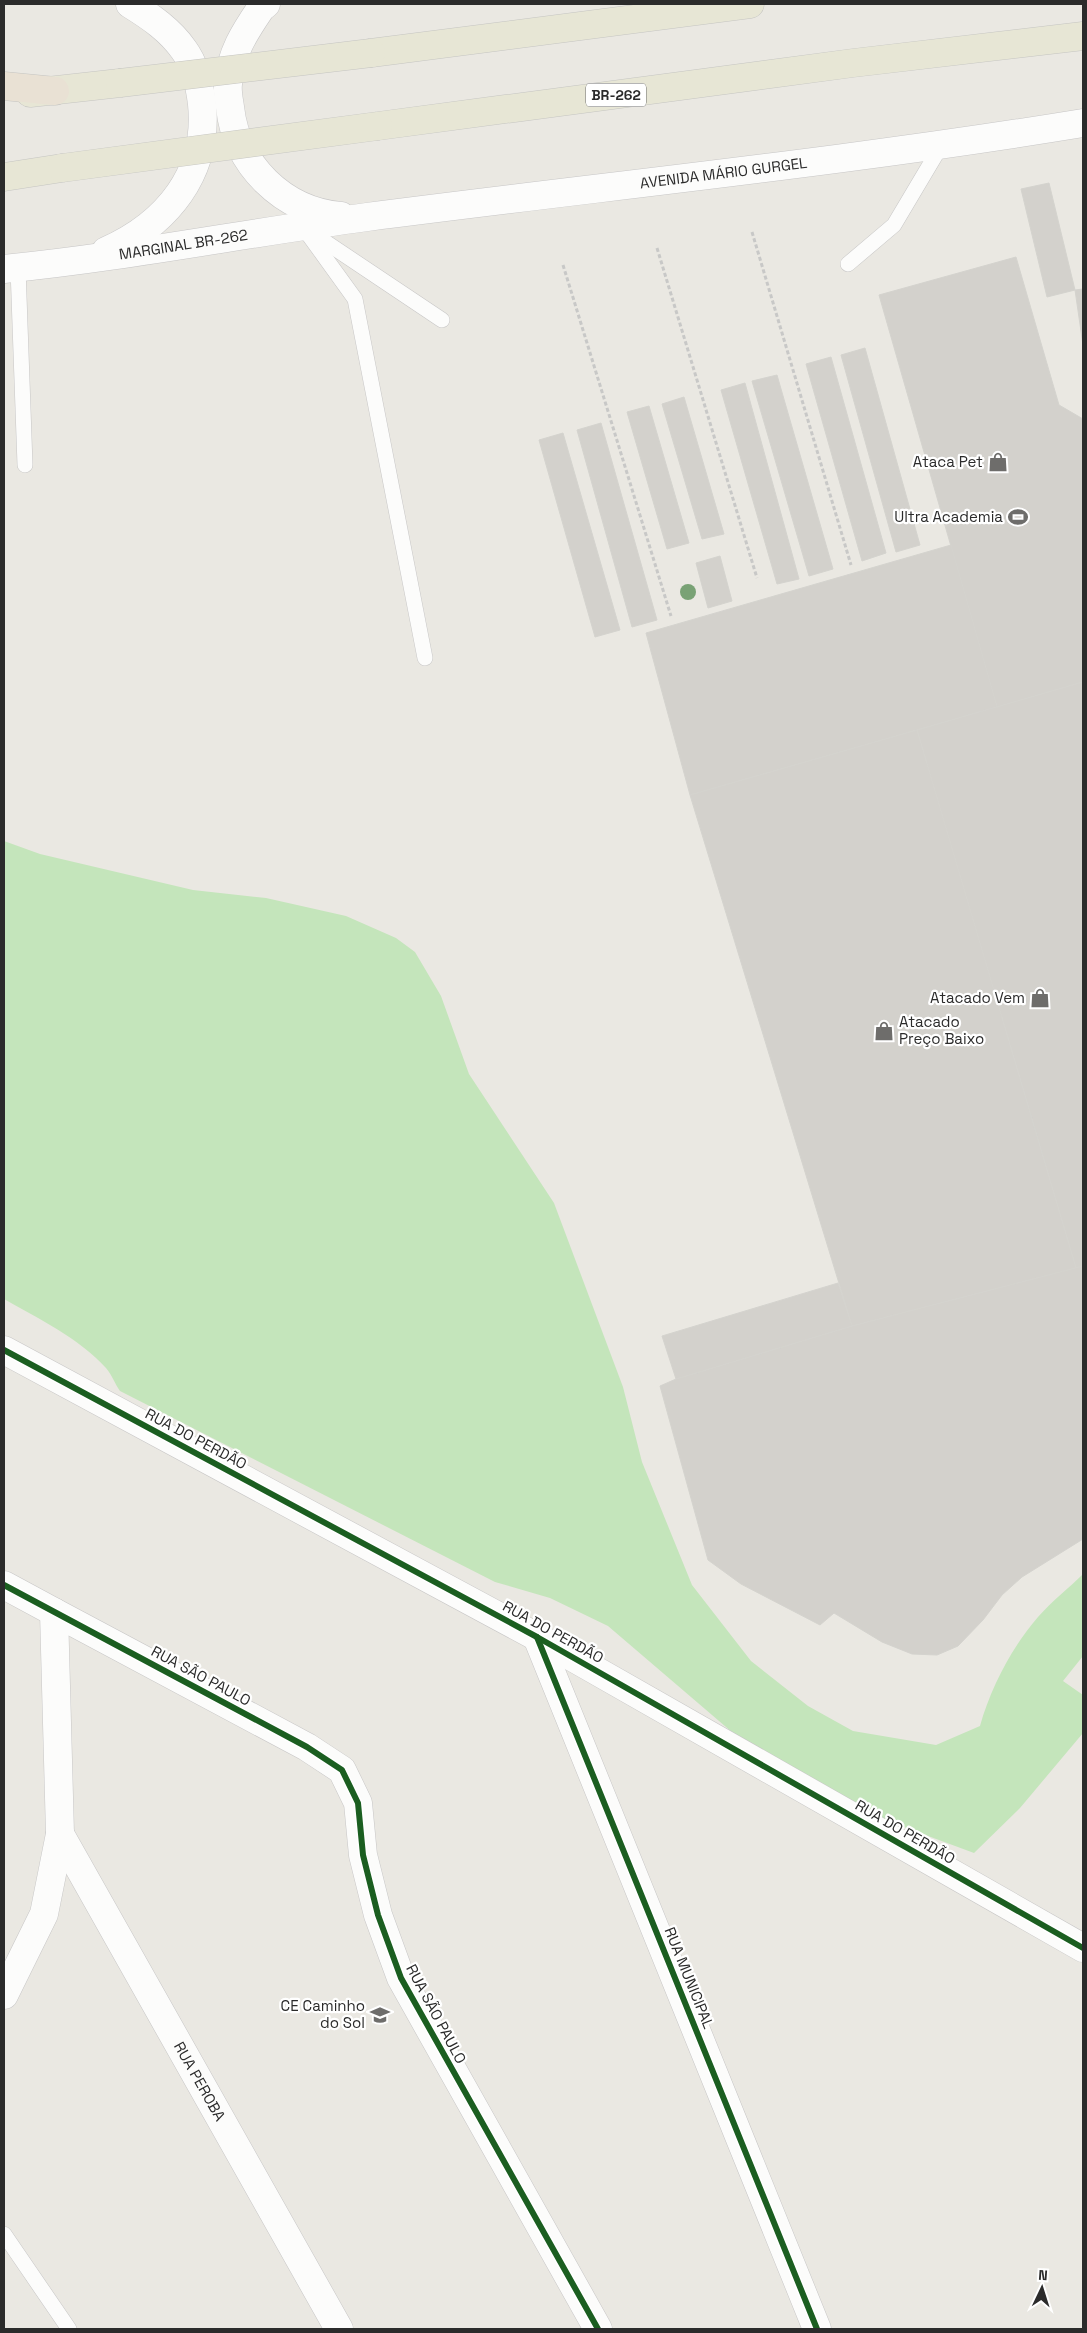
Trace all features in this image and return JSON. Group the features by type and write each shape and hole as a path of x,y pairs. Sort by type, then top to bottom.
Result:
{"highway":[{"path":"4,86 55,91"}],"main road":[{"path":"4,95 55,91 371,53 750,4"},
{"name":"BR-262","path":"4,177 853,63 1083,36"}],"street":[{"path":"84,261 121,244 150,224 178,198 196,164 204,126 200,88 185,52 160,22 130,4"},
{"path":"266,4 261,8 238,43 228,85 232,128 251,167 282,196 322,214 364,218"},
{"name":"AVENIDA MÁRIO GURGEL","path":"364,218 941,146 1083,123"},
{"name":"MARGINAL BR-262","path":"11,268 84,261 364,218"},
{"name":"RUA DO PERDÃO","path":"4,1350 538,1637 1083,1948"},
{"name":"RUA SÃO PAULO","path":"4,1585 307,1747 342,1770 358,1803 363,1856 378,1915 401,1978 598,2329"},
{"path":"4,1995 44,1914 60,1834 54,1612"},
{"name":"RUA MUNICIPAL","path":"538,1637 817,2329"},
{"name":"RUA PEROBA","path":"60,1834 339,2329"}],"lane":[{"path":"848,264 894,225 941,146"},
{"path":"302,227 442,320"},
{"path":"302,227 355,299 425,658"},
{"path":"11,268 25,465"},
{"path":"4,2234 69,2329"}],"path":[{"path":"752,232 851,565"},
{"path":"657,248 757,578"},
{"path":"563,264 671,616"}],"green space":[{"path":"4,841 40,854 193,890 266,898 346,916 396,938 415,952 441,996 469,1074 554,1203 623,1387 642,1462 692,1585 751,1661 808,1706 853,1731 936,1745 980,1726 996,1682 1011,1654 1043,1611 1083,1574 1083,1656 1063,1681 1083,1695 1083,1733 1020,1808 974,1853 796,1787 608,1626 550,1598 495,1582 120,1391 106,1368 84,1347 4,1299"}],"building":[{"path":"1049,183 1075,290 1047,297 1021,189"},
{"path":"1016,257 1059,405 1083,419 1083,682 997,707 879,295"},
{"path":"1083,289 1083,345 1075,290"},
{"path":"865,348 920,545 896,552 841,355"},
{"path":"831,357 886,553 862,561 806,364"},
{"path":"777,375 833,569 809,576 752,381"},
{"path":"745,383 799,579 777,584 721,390"},
{"path":"684,397 724,534 702,539 662,404"},
{"path":"649,406 689,543 667,549 627,412"},
{"path":"601,423 657,620 632,627 577,430"},
{"path":"563,433 620,630 595,637 539,440"},
{"path":"951,545 997,707 690,795 646,633"},
{"path":"720,556 732,601 708,608 696,563"},
{"name":"Atacado Vem","path":"1083,682 1083,1266 1076,1268 917,730"},
{"name":"Atacado Preço Baixo","path":"917,730 1076,1268 852,1326 690,795"},
{"path":"1083,1266 1083,1539 1022,1577 1002,1595 983,1620 958,1646 937,1655 912,1654 882,1642 834,1613 820,1625 741,1584 708,1560 660,1386 676,1379 852,1326"},
{"path":"838,1283 852,1326 676,1379 662,1336"}],"cycle path":[{"path":"4,1350 537,1637 1083,1948"},
{"path":"4,1585 307,1747 342,1770 358,1803 363,1855 378,1915 401,1978 598,2329"},
{"path":"537,1637 817,2329"}],"place":[{"name":"Ataca Pet","path":"998,462"},
{"name":"Ultra Academia","path":"1018,517"},
{"name":"Atacado Vem","path":"1040,998"},
{"name":"Atacado Preço Baixo","path":"884,1031"},
{"name":"CE Caminho do Sol","path":"380,2015"}]}
